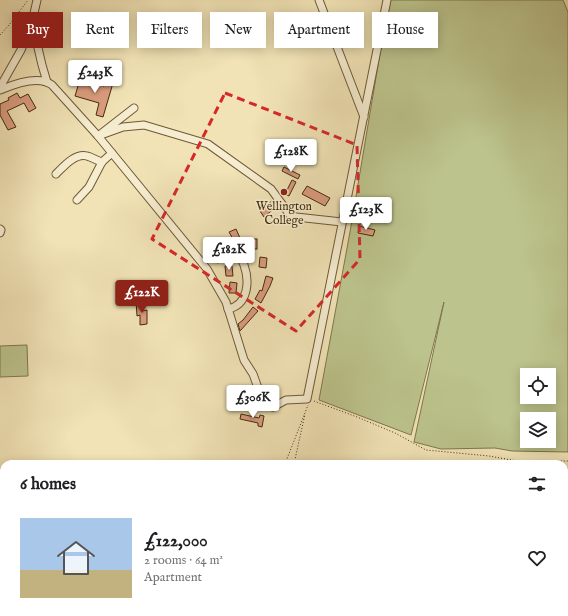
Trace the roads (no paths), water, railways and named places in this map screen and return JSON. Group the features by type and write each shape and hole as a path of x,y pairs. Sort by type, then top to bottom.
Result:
{"lane":[{"path":"34,12 36,0"},
{"path":"319,0 364,117"},
{"path":"38,48 47,82 98,136 207,269 226,302 244,360 253,374 262,399 273,407 286,400 307,399 387,0"},
{"path":"0,87 22,48"},
{"path":"0,90 19,83 39,81 47,82"},
{"path":"98,136 134,108"},
{"path":"98,136 123,127 144,125 208,144 271,190 290,215 342,222"},
{"path":"76,200 92,183 102,162 112,153"},
{"path":"56,174 71,160 81,156 102,162"},
{"path":"0,229 0,233"},
{"path":"228,309 238,306 241,303 247,285 244,264 237,251"}],"place":[{"name":"Wellington College","path":"284,192"}]}
